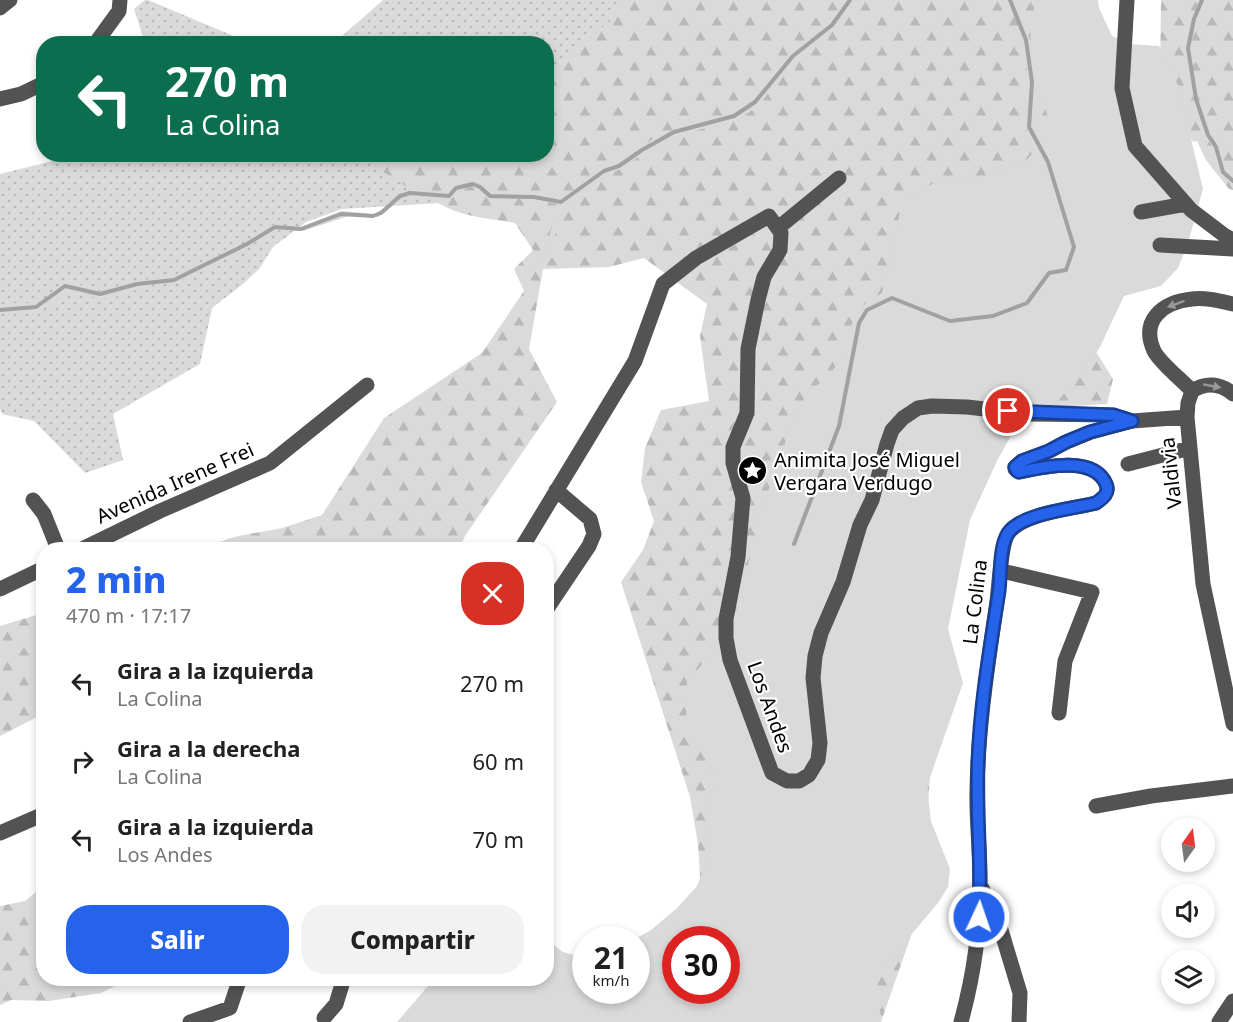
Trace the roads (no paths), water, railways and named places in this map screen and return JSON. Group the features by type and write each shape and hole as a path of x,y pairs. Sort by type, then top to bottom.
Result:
{"street":[{"path":"0,8 10,0"},
{"path":"101,36 119,11 120,0"},
{"path":"1127,0 1122,87 1135,146 1186,204 1233,240"},
{"path":"0,99 21,94 36,87"},
{"path":"525,542 635,361 663,284 696,258 773,222 839,178"},
{"path":"1141,212 1186,204"},
{"name":"Los Andes","path":"773,222 781,232 780,250 764,277 758,300 748,349 747,413 734,447 733,463 743,498 738,557 726,619 726,638 730,660 772,773 787,781 799,781 809,775 818,760 820,743 813,678 815,656 821,633 843,582 860,525 872,500 886,444 892,430 903,418 918,408 932,406 967,407 1029,414 1113,415 1132,421 1187,417"},
{"path":"1160,246 1233,249"},
{"path":"1233,304 1216,300 1193,299 1177,302 1161,310 1151,321 1149,338 1155,353 1192,391 1202,384 1214,385 1233,394"},
{"name":"Avenida Irene Frei","path":"96,542 160,511 270,463 367,385"},
{"name":"Valdivia","path":"1192,391 1188,402 1187,417 1203,584 1233,724"},
{"name":"La Colina","path":"961,1022 975,949 981,885 977,825 978,749 1002,571 1002,549 1007,534 1016,525 1029,519 1096,503 1104,497 1107,489 1105,482 1098,474 1082,467 1050,466 1019,472 1015,470 1016,465 1090,432 1132,421"},
{"path":"1128,464 1190,448"},
{"path":"554,598 590,546 594,534 590,519 556,490"},
{"path":"33,500 44,514 55,542"},
{"path":"1002,571 1092,592 1065,662 1059,713"},
{"path":"0,589 36,572"},
{"path":"1096,806 1151,796 1233,786"},
{"path":"0,833 36,817"},
{"path":"981,885 1001,930 1020,993 1019,1022"},
{"path":"190,1022 231,1015 238,986"},
{"path":"324,1018 336,1004 342,986"},
{"path":"1219,1022 1233,1001"}],"waterway":[{"path":"0,310 36,307 65,286 100,294 137,284 174,280 247,244 275,227 301,229 341,214 373,216 381,213 400,196 410,193 449,196 456,188 473,184 490,196 534,197 561,202 604,171 619,166 674,132 734,116 755,102 793,56 832,25 850,0"},
{"path":"794,544 839,426 859,323 867,310 892,298 950,321 993,316 1027,303 1049,273 1066,270 1074,247 1048,162 1029,127 1032,82 1026,40 1010,0"},
{"path":"1202,0 1194,19 1188,48 1196,99 1208,135 1216,147 1223,172 1233,181"}],"place":[{"name":"Animita José Miguel Vergara Verdugo","path":"753,471"}]}
